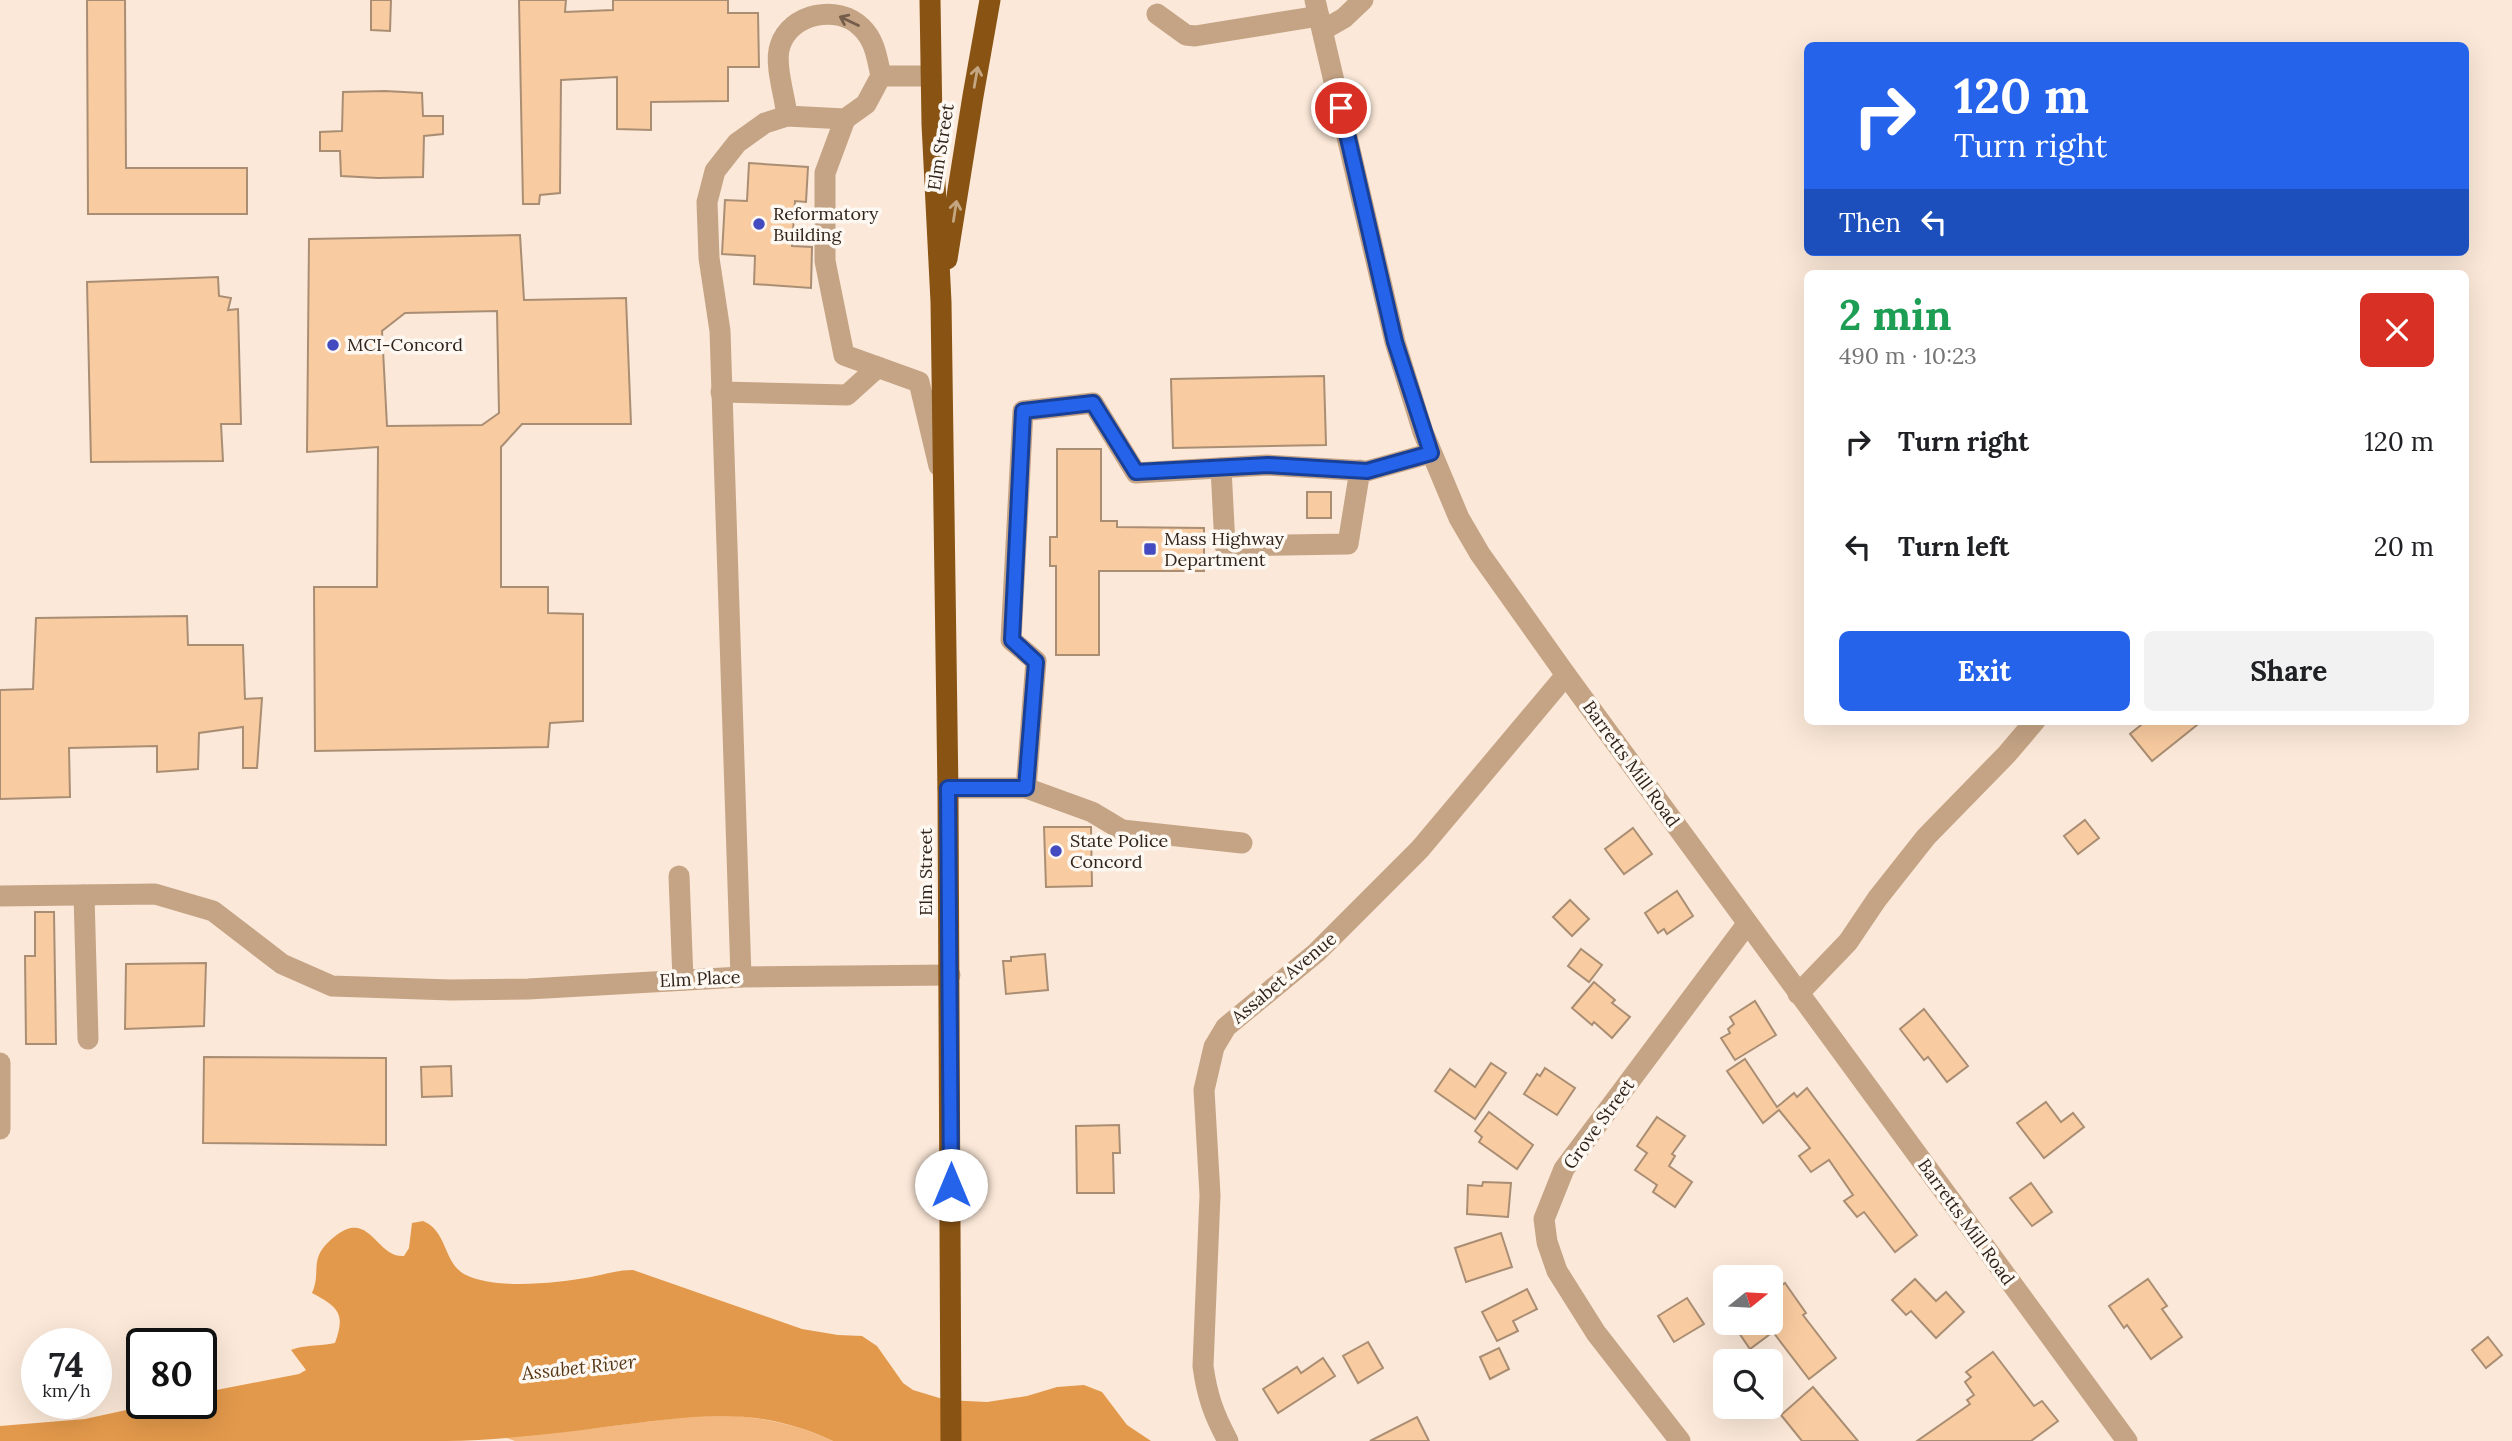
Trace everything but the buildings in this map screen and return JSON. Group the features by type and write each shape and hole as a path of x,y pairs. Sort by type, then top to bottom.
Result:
{"highway":[{"name":"Elm Street","path":"930,0 941,302 950,975 951,1441"},
{"name":"Elm Street","path":"941,302 990,0"}],"street":[{"path":"1157,14 1186,35 1195,36 1319,15 1344,18 1363,0"},
{"path":"787,116 779,70 780,46 794,26 810,16 827,13 844,16 861,26 875,45 881,76 866,104 845,119 825,173 825,261 844,355 919,382 943,486"},
{"name":"Barretts Mill Road","path":"1319,15 1395,342 1431,453 1459,518 1480,554 1566,675 2127,1441"},
{"path":"881,76 931,76"},
{"path":"741,977 720,331 709,258 707,202 715,171 737,143 765,123 787,116 845,119"},
{"path":"721,392 847,395 878,367"},
{"path":"1026,788 1036,662 1012,640 1023,411 1093,403 1136,472 1268,465 1367,471 1431,453"},
{"path":"1221,467 1225,545 1348,544 1360,470"},
{"name":"Assabet Avenue","path":"1228,1441 1206,1394 1203,1366 1210,1195 1204,1090 1214,1047 1226,1027 1316,953 1420,849 1566,675"},
{"path":"1798,994 1848,942 1877,899 1926,837 2032,725"},
{"path":"948,788 1026,788 1092,812 1122,830 1242,843"},
{"path":"679,876 683,980"},
{"name":"Elm Place","path":"0,896 155,894 213,911 282,964 332,986 451,990 528,989 741,977 950,975"},
{"path":"84,895 88,1039"},
{"name":"Grove Street","path":"1680,1441 1596,1333 1557,1271 1546,1242 1544,1219 1564,1169 1747,924"},
{"path":"0,1063 0,1129"}],"shaded area":[{"path":"709,1414 772,1421 833,1441 515,1441 504,1437 580,1430"}],"water":[{"name":"Assabet River","path":"423,1221 431,1226 459,1270 479,1280 510,1284 545,1283 633,1270 802,1329 862,1336 877,1346 903,1383 913,1390 946,1400 987,1402 1027,1396 1057,1387 1084,1385 1102,1392 1127,1425 1151,1441 833,1441 775,1421 720,1416 506,1438 446,1441 0,1441 0,1426 112,1419 112,1413 126,1410 126,1419 217,1419 217,1390 299,1374 306,1370 291,1350 335,1343 340,1324 337,1312 328,1302 312,1293 318,1259 325,1246 349,1228 358,1228 366,1231 395,1255 404,1256 409,1248 412,1223"}],"place":[{"name":"Reformatory Building","path":"759,224"},
{"name":"MCI-Concord","path":"333,345"},
{"name":"Mass Highway Department","path":"1150,549"},
{"name":"State Police Concord","path":"1056,851"}],"route":[{"path":"951,1185 948,788 1026,788 1036,662 1012,640 1023,411 1093,403 1136,472 1268,465 1367,471 1431,453 1395,342 1341,108"}]}
